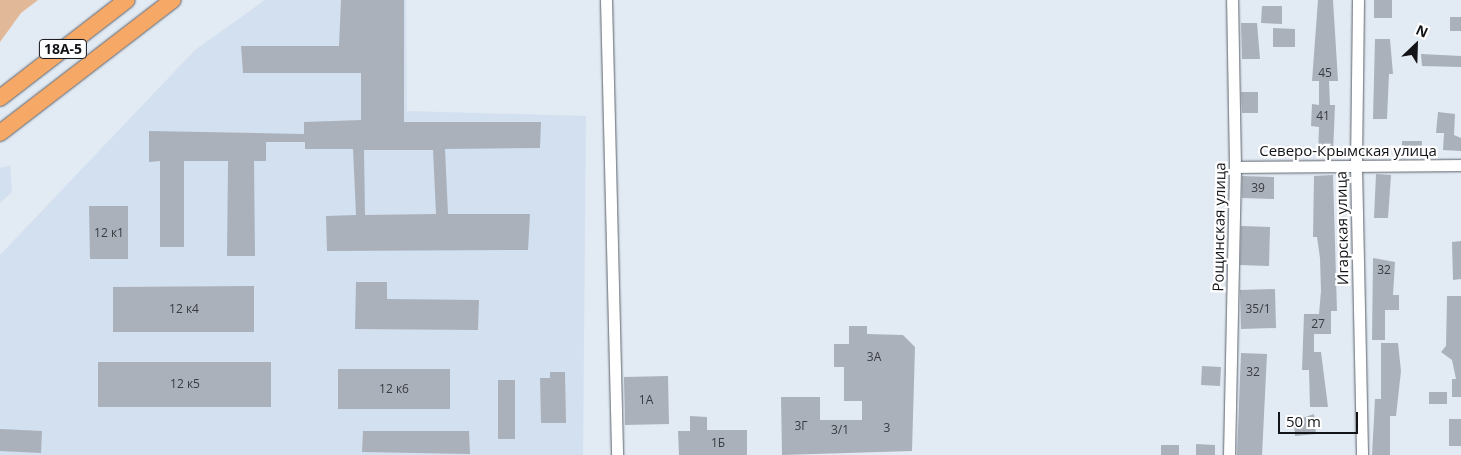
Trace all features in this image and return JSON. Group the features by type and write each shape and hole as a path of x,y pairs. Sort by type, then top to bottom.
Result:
{"highway":[{"name":"18А-5","path":"0,98 127,0"},
{"name":"18А-5","path":"0,133 173,0"}],"street":[{"path":"606,0 617,455"},
{"name":"Рощинская улица","path":"1229,455 1235,167 1232,0"},
{"name":"Игарская улица","path":"1358,0 1356,166 1362,455"},
{"name":"Северо-Крымская улица","path":"1235,167 1461,165"}],"shaded area":[{"path":"0,0 38,0 21,13 0,42"},
{"path":"265,0 406,0 407,111 586,116 583,455 0,455 0,255 195,50"},
{"path":"10,165 12,192 0,203 0,168"}],"building":[{"path":"341,0 404,0 404,122 541,122 540,148 445,149 448,214 530,214 528,250 327,251 326,216 356,215 353,149 305,149 305,142 266,142 266,161 254,161 255,256 227,256 228,161 184,161 184,247 160,247 160,161 149,162 149,131 304,134 304,122 361,120 361,73 243,73 241,46 339,46","holes":["364,150 433,150 436,214 365,215"]},
{"path":"1318,0 1333,0 1338,81 1329,81 1330,105 1335,105 1333,153 1318,153 1319,127 1311,126 1312,104 1319,105 1319,81 1312,81"},
{"path":"1374,0 1392,0 1392,18 1374,18"},
{"path":"1262,6 1282,6 1282,24 1261,23"},
{"path":"1450,17 1461,17 1461,31 1450,31"},
{"path":"1241,23 1257,23 1260,59 1242,59"},
{"path":"1273,28 1295,29 1295,47 1273,47"},
{"path":"1375,39 1390,39 1393,74 1389,74 1387,119 1373,119"},
{"path":"1421,54 1461,56 1461,67 1422,66"},
{"path":"1241,92 1258,92 1258,113 1242,113"},
{"path":"1438,112 1455,114 1454,135 1461,138 1461,151 1443,150 1444,133 1436,133"},
{"path":"1402,141 1422,141 1421,156 1402,156"},
{"path":"1376,174 1391,175 1388,218 1374,218"},
{"path":"1333,175 1337,311 1331,311 1331,334 1314,334 1314,352 1321,352 1328,407 1310,407 1309,370 1302,370 1304,314 1319,314 1321,291 1317,237 1313,237 1314,176"},
{"path":"1242,176 1274,177 1274,199 1242,198"},
{"path":"89,206 128,206 128,259 90,259"},
{"path":"1241,226 1270,227 1269,266 1240,265"},
{"path":"1461,241 1461,279 1453,280 1452,242"},
{"path":"1216,250 1226,250 1225,272 1215,271"},
{"path":"1373,258 1395,262 1393,295 1399,295 1399,310 1385,310 1385,340 1372,340"},
{"path":"356,282 387,282 387,299 479,300 478,330 355,329"},
{"path":"254,286 254,332 113,332 113,287"},
{"path":"1275,289 1276,328 1241,329 1240,290"},
{"path":"1447,296 1461,296 1461,397 1452,397 1452,379 1456,379 1452,360 1441,352 1446,346"},
{"path":"849,326 867,326 867,334 903,335 915,347 912,451 782,455 781,397 820,397 820,420 862,420 862,401 844,401 844,367 834,367 834,344 849,344"},
{"path":"1381,343 1398,343 1401,371 1396,416 1390,416 1390,455 1372,455 1375,399 1381,399"},
{"path":"1241,353 1267,354 1262,455 1237,455"},
{"path":"98,362 271,362 271,407 98,407"},
{"path":"1202,366 1221,367 1220,386 1201,385"},
{"path":"338,369 450,369 450,409 338,409"},
{"path":"550,372 565,372 566,423 541,423 540,378 550,378"},
{"path":"668,376 669,424 625,425 624,377"},
{"path":"498,380 515,380 515,439 498,439"},
{"path":"1429,392 1447,392 1447,404 1429,404"},
{"path":"1314,414 1316,434 1295,436 1294,421"},
{"path":"690,416 707,417 707,430 747,430 747,455 679,455 678,431 690,431"},
{"path":"1449,419 1461,419 1461,446 1449,446"},
{"path":"0,429 42,431 41,453 0,451"},
{"path":"363,431 469,431 470,454 362,452"},
{"path":"1196,444 1215,445 1215,455 1196,455"},
{"path":"1161,445 1179,445 1179,455 1161,455"}]}
